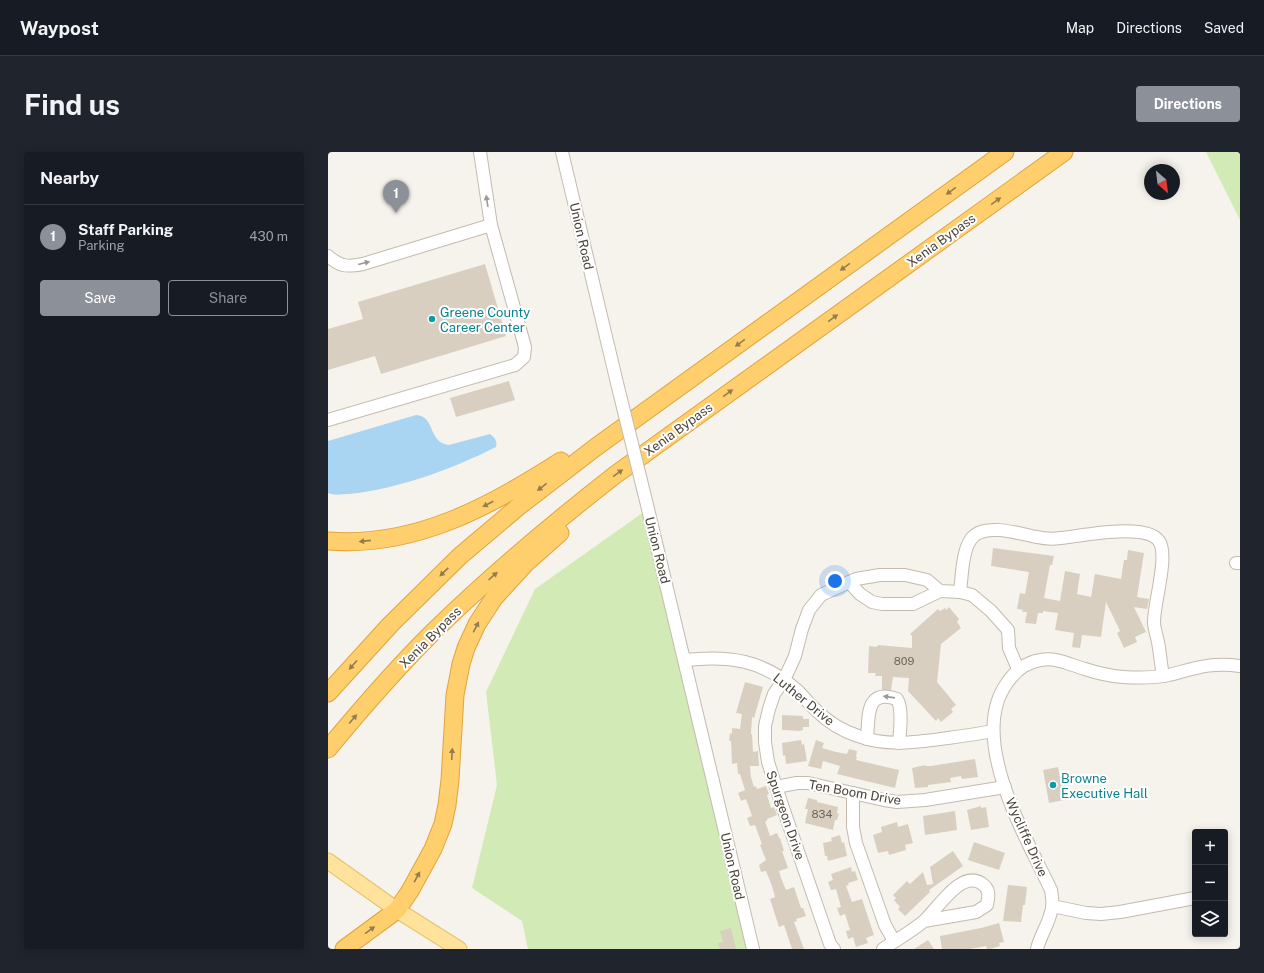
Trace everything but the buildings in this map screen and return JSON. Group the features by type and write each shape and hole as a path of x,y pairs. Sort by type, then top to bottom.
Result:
{"highway":[{"path":"328,693 390,625 460,556 518,507 596,447 1005,152"},
{"name":"Xenia Bypass","path":"328,749 392,675 431,634 524,548 597,489 1064,152"},
{"path":"328,541 356,542 387,539 440,525 493,501 542,473 577,450 596,447"},
{"path":"344,949 396,910 410,891 433,849 443,824 450,780 455,695 461,664 472,636 486,610 509,581 525,564 580,515 597,489"}],"main road":[{"path":"328,861 396,910 459,949"}],"street":[{"path":"328,420 515,365 524,357 525,347 491,225 480,152"},
{"name":"Union Road","path":"562,152 685,660 753,949"},
{"path":"328,256 334,261 348,267 363,264 491,225"},
{"path":"960,592 965,553 968,543 974,535 983,530 992,529 1043,538 1060,538 1130,530 1152,535 1158,540 1161,546 1162,563 1154,622 1163,676"},
{"name":"Spurgeon Drive","path":"834,949 830,944 776,786 766,752 765,726 772,700 784,680 795,656 809,610 821,595 856,579 880,575 905,575 926,580 940,591"},
{"path":"849,582 860,594 872,602 882,604 913,604 940,591 960,592 972,595 991,610 1008,630 1009,648 1018,669"},
{"name":"Luther Drive","path":"685,660 708,657 731,658 754,664 784,680 798,691 827,720 846,732 880,742 917,742 993,731"},
{"name":"Wycliffe Drive","path":"1037,949 1042,933 1052,912 1051,890 1014,814 998,763 993,731 994,716 1000,696 1005,686 1018,669 1035,661 1051,659 1064,661 1105,675 1137,677 1163,676 1204,665 1229,664 1240,666"},
{"path":"867,739 870,708 874,700 887,696 897,699 900,703 899,743"},
{"name":"Ten Boom Drive","path":"776,786 808,783 884,800 908,802 1005,787"},
{"path":"853,793 853,827 856,843 885,924 894,941"},
{"path":"883,949 924,921 953,889 967,881 979,882 986,886 989,895 987,904 976,912 924,921"},
{"path":"1052,906 1086,913 1101,914 1120,912 1192,899"}],"green space":[{"path":"1206,152 1240,152 1240,220"},
{"path":"648,509 753,949 528,949 522,921 472,888 497,785 486,692 535,589"}],"water":[{"path":"416,415 422,416 426,420 437,439 442,443 449,445 490,434 496,441 496,447 461,463 405,483 386,488 349,494 335,495 328,493 328,441"}],"place":[{"name":"Staff Parking","path":"396,213"},
{"name":"Greene County Career Center","path":"432,319"},
{"name":"Browne Executive Hall","path":"1053,785"}]}
